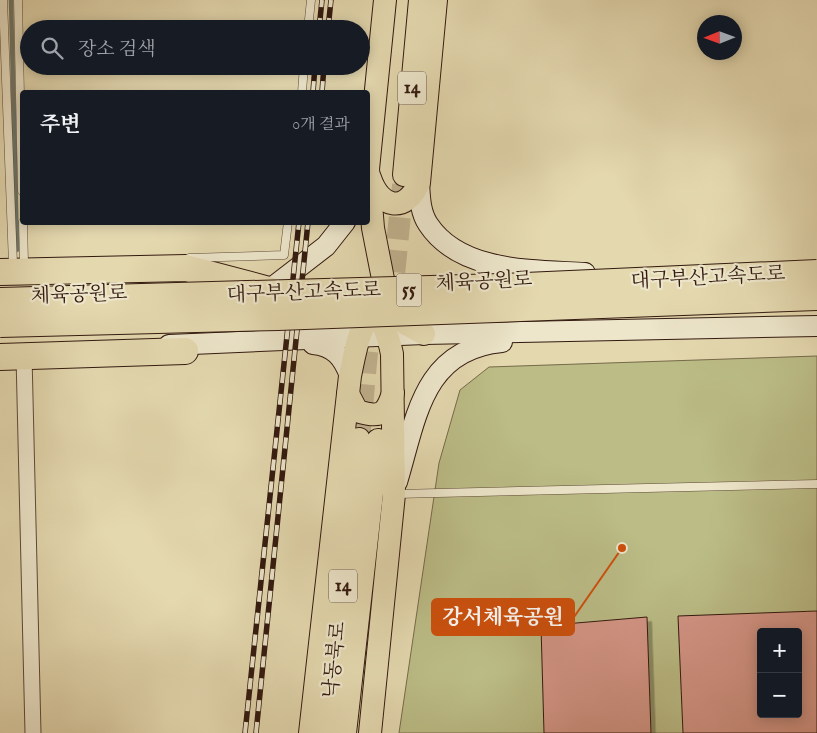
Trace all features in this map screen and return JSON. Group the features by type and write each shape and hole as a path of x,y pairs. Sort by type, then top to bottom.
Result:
{"highway":[{"path":"6,268 186,268 269,290"},
{"name":"대구부산고속도로","path":"0,301 501,287 817,273"},
{"name":"대구부산고속도로","path":"0,324 278,317 817,297"},
{"path":"8,354 185,351"}],"main road":[{"path":"385,0 388,174 422,211 428,224 451,248 493,264 605,275"},
{"name":"14","path":"388,174 399,0"},
{"name":"14","path":"388,174 420,0"},
{"path":"185,351 279,342 326,345 345,361 349,385 357,411 377,415 389,406 393,392 392,354 373,228 436,0"},
{"path":"269,290 326,246 343,225"},
{"name":"체육공원로","path":"420,285 605,275 656,270 817,264"},
{"path":"394,494 368,442 349,385 357,338 364,322 383,298 420,285"},
{"path":"323,289 383,298 406,324 424,334"},
{"name":"체육공원로","path":"0,297 323,289"},
{"path":"8,354 424,334 817,326"},
{"path":"372,728 394,494 424,394 438,372 453,357 469,349 493,343 614,336 652,329"},
{"path":"310,733 368,442 393,392"},
{"name":"낙동북로","path":"326,733 368,442"},
{"name":"낙동북로","path":"345,733 368,442"}],"street":[{"path":"8,354 33,733"}],"lane":[{"path":"3,0 6,268"},
{"path":"18,0 20,96"},
{"path":"309,20 311,0"},
{"path":"302,90 303,75"},
{"path":"23,225 24,263"},
{"path":"178,258 284,255 288,225"},
{"path":"0,264 6,268 24,263 111,261"},
{"path":"394,494 817,484"}],"green space":[{"path":"817,356 817,733 399,733 439,463 460,390 489,367"}],"building":[{"path":"817,611 817,733 683,733 678,616"},
{"path":"647,617 651,733 544,733 541,626"}],"waterway":[{"path":"11,0 17,250"}],"tunnel":[{"path":"391,305 404,175"},
{"path":"359,439 370,320"}],"railway":[{"path":"320,20 322,0"},
{"path":"329,20 331,0"},
{"path":"313,90 314,75"},
{"path":"322,90 323,75"},
{"path":"245,733 299,225"},
{"path":"256,733 308,225"}],"place":[{"name":"강서체육공원","path":"622,548"}]}
